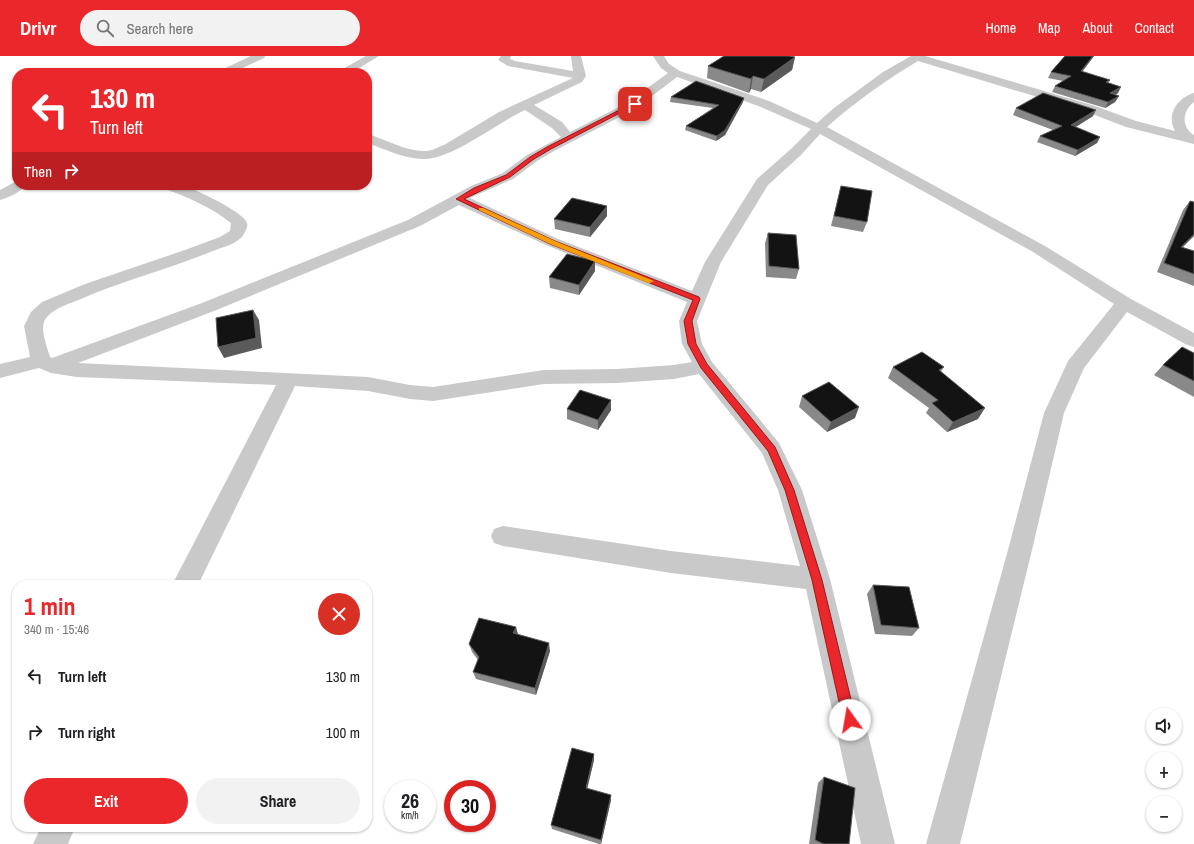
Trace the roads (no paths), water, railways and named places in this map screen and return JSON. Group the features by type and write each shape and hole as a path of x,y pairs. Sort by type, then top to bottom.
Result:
{"street":[{"path":"234,68 260,56"},
{"path":"351,68 374,56"},
{"path":"506,56 504,60 512,64 580,76"},
{"path":"658,56 665,66 676,73 765,104 819,128 1039,249 1125,303 1194,340"},
{"path":"878,844 817,580 790,490 771,449 704,366 692,344 688,321 713,262 762,182 796,152 838,111 886,74 918,56 1091,109 1137,126 1190,139"},
{"path":"372,140 409,154 426,155 449,148 503,115 573,83 578,80 580,76 576,57 543,69"},
{"path":"0,371 46,364 208,307 414,223 476,189 508,176 532,158 568,137 631,106 648,92 676,73"},
{"path":"1190,139 1180,130 1177,118 1180,108 1194,97"},
{"path":"526,105 556,125 568,137"},
{"path":"0,196 12,189"},
{"path":"46,364 33,326 37,316 48,306 91,288 198,252 236,234 239,229 239,222 227,212 179,190"},
{"path":"459,199 552,242 697,299"},
{"path":"943,844 1020,550 1054,413 1075,366 1125,303"},
{"path":"46,364 122,372 368,384 410,392 433,394 544,377 617,376 674,372 704,366"},
{"path":"188,580 289,379"},
{"path":"502,536 671,562 817,580"},
{"path":"50,844 56,832"}]}
